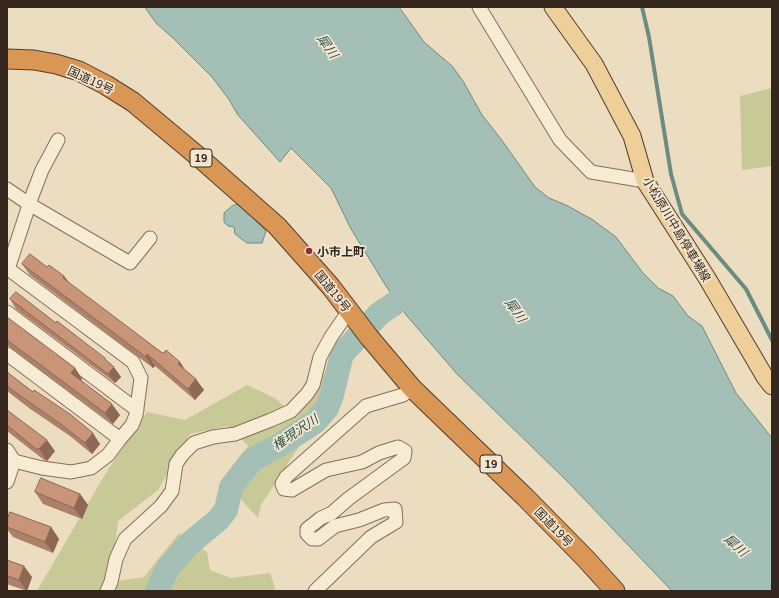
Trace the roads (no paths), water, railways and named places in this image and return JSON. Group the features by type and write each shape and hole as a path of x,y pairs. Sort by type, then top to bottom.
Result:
{"highway":[{"name":"国道19号","path":"7,59 34,60 79,71 106,85 133,102 200,158 277,226 331,287 369,337 412,388 525,497 615,591"}],"main road":[{"name":"小松原川中島停車場線","path":"553,7 594,64 632,136 645,181 707,278 765,377 772,386"}],"street":[{"path":"479,7 560,140 591,172 645,181"},
{"path":"7,482 11,455 42,468 71,472 91,468 108,455 132,425 137,410 141,378 133,362 7,268 42,170 58,140"},
{"path":"7,189 29,204 130,263 150,238"},
{"path":"7,312 137,410"},
{"path":"107,591 111,582 116,559 125,539 160,506 172,491 176,464 182,455 194,443 213,437 235,434 290,411 307,394 313,385 320,357 331,337 344,318 353,316"},
{"path":"7,354 120,439"},
{"path":"315,591 371,537 396,522 395,509 384,510 359,520 335,526 318,539 312,539 308,534 308,530 404,458 405,450 398,447 378,453 362,462 326,470 292,490 284,489 282,484 286,477 366,406 403,395 412,388"}],"water":[{"name":"犀川","path":"145,7 399,7 424,42 452,66 463,81 482,115 535,187 549,198 568,206 593,220 616,237 643,273 658,288 673,296 688,316 702,326 736,393 772,438 772,591 672,591 567,481 457,374 407,316 386,286 351,229 331,188 291,148 280,162 238,115 228,98 212,77 157,24"},
{"path":"239,204 266,231 262,243 247,243 235,234 234,227 228,226 224,222 224,213 232,206"}],"waterway":[{"path":"642,7 649,37 671,174 682,214 746,289 772,340"},
{"name":"権現沢川","path":"157,591 168,568 189,544 218,520 226,510 231,487 252,460 283,443 315,422 327,408 332,395 342,354 379,314 423,284"}],"place":[{"name":"小市上町","path":"309,251"}]}
